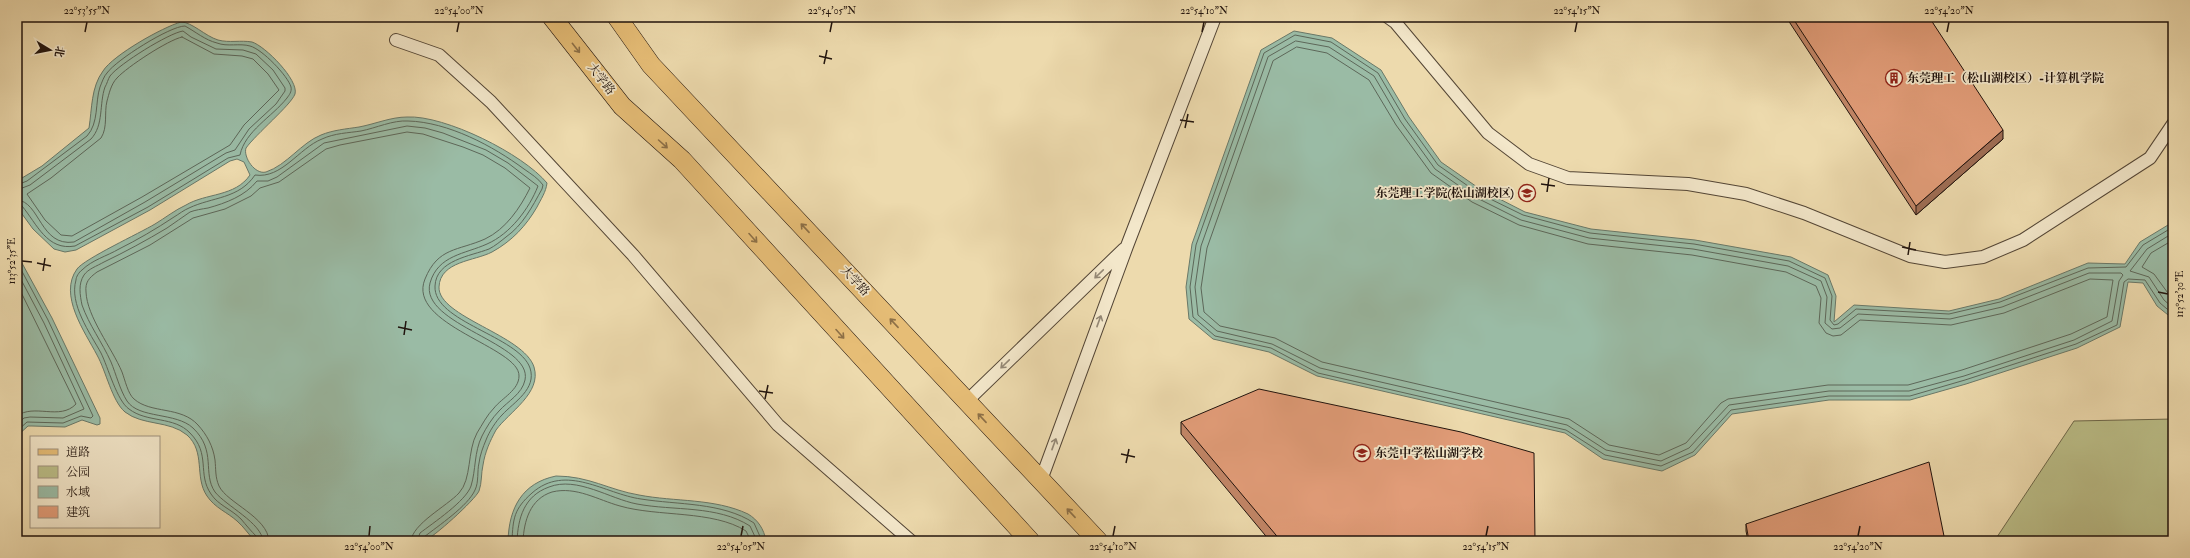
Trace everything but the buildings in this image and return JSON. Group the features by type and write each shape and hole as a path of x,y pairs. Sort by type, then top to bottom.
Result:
{"main road":[{"name":"大学路","path":"552,17 622,106 682,160 1030,541"},
{"name":"大学路","path":"617,17 651,65 1098,541"}],"street":[{"path":"1041,480 1126,246 1215,17"},
{"path":"1388,17 1395,22 1433,65 1488,133 1529,164 1568,178 1688,184 1746,194 1804,213 1910,256 1945,262 1983,257 2023,240 2150,158 2173,124"},
{"path":"396,40 439,55 491,102 618,238 778,425 911,541"},
{"path":"967,401 1126,246"}],"green space":[{"path":"2173,419 2173,541 1997,541 1997,537 2074,421"}],"water":[{"path":"181,22 190,24 208,36 218,40 248,41 258,45 280,64 292,81 295,88 295,94 292,99 246,148 246,156 248,160 258,171 266,172 274,169 307,143 326,133 365,126 395,118 407,117 423,118 442,122 482,138 520,160 536,172 547,183 546,189 533,214 512,238 492,252 452,267 445,272 441,278 439,287 442,298 452,308 515,345 527,356 534,367 535,376 529,394 496,430 492,438 486,451 482,468 481,485 476,496 436,533 424,541 255,541 240,523 221,510 207,496 201,481 196,449 193,442 187,435 172,427 132,416 125,412 116,401 100,362 75,313 70,290 72,279 77,269 90,259 155,224 182,207 202,198 228,191 244,182 250,175 244,162 237,159 230,161 150,210 76,250 65,252 54,249 33,229 17,207 17,181 42,166 89,128 96,84 99,77 108,65 139,42"},
{"path":"1294,31 1332,38 1381,70 1409,117 1441,162 1480,189 1525,212 1591,229 1695,240 1791,257 1828,275 1836,296 1834,322 1854,305 1949,311 1999,299 2088,263 2125,264 2140,242 2173,222 2173,319 2157,306 2143,283 2128,282 2120,327 2077,348 1966,384 1910,400 1829,400 1732,414 1695,455 1662,471 1603,459 1565,433 1317,376 1269,352 1213,339 1189,319 1186,287 1192,244 1261,50"},
{"path":"17,254 52,318 100,418 100,424 97,425 82,420 65,427 28,426 17,436"},
{"path":"556,476 579,478 628,493 722,505 735,509 748,514 755,519 762,529 766,541 508,541 511,518 520,499 534,484 544,479"}],"place":[{"name":"东莞理工（松山湖校区）-计算机学院","path":"1894,78"},
{"name":"东莞理工学院(松山湖校区)","path":"1527,193"},
{"name":"东莞中学松山湖学校","path":"1362,453"}]}
